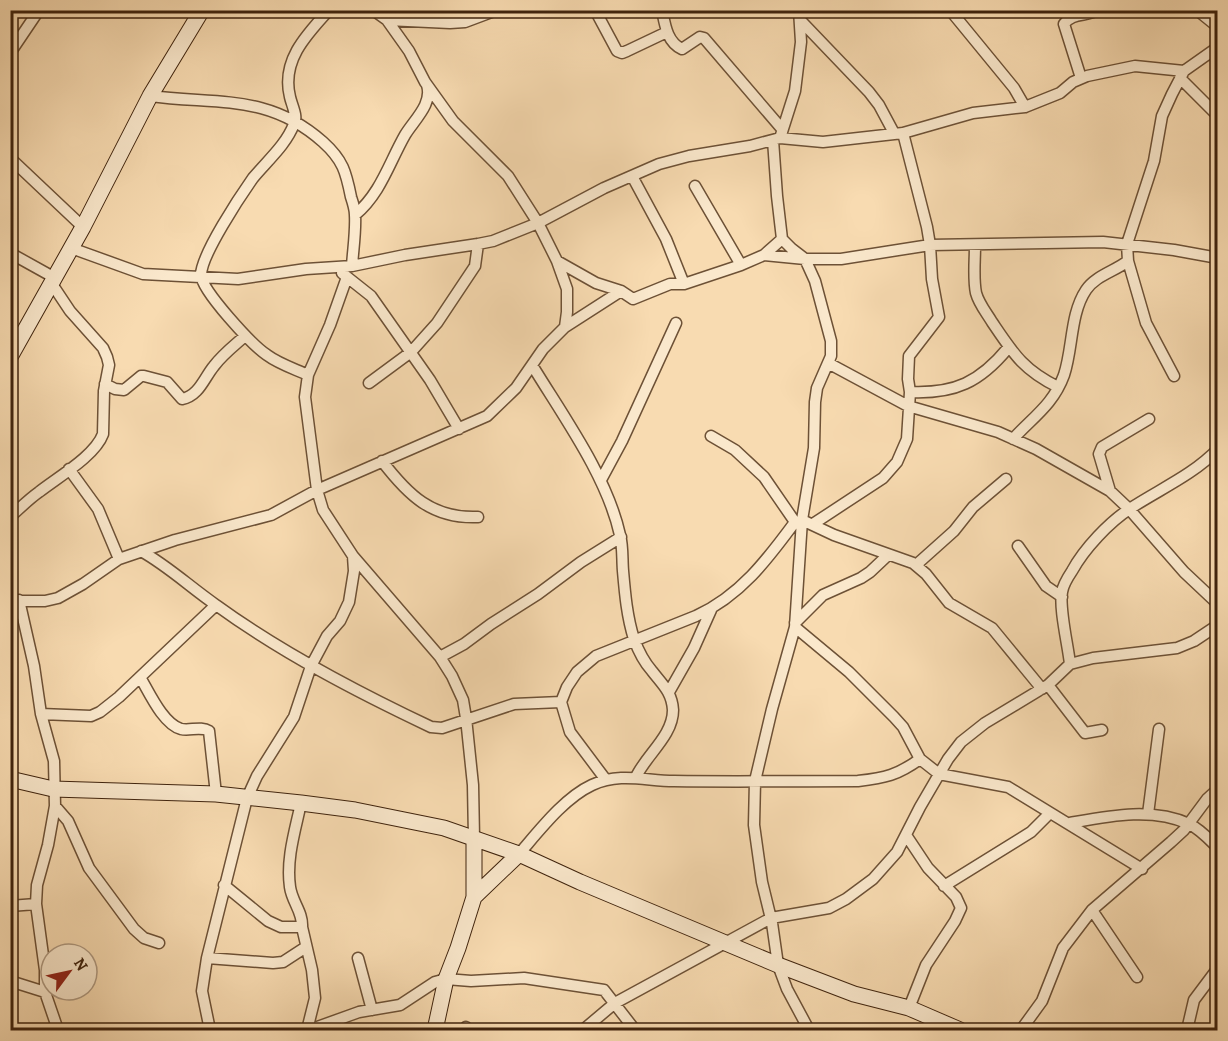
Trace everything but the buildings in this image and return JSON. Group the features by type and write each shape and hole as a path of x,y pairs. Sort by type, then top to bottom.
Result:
{"street":[{"path":"10,53 39,10"},
{"path":"10,357 83,227 150,96 202,10"},
{"path":"308,375 269,357 245,336 208,291 201,275 206,259 229,214 258,172 288,136 296,121 287,76 291,60 301,42 329,10"},
{"path":"356,215 367,206 380,188 406,135 425,105 429,92 409,51 387,20 373,10"},
{"path":"423,23 425,10"},
{"path":"387,20 423,23 465,22 497,10"},
{"path":"595,10 617,51 622,53 667,32"},
{"path":"662,10 667,32 673,43 682,49 700,37 704,38 778,136"},
{"path":"950,10 1014,88 1025,107"},
{"path":"1081,78 1064,24 1079,13 1091,14 1098,10"},
{"path":"1197,10 1218,27"},
{"path":"606,780 570,732 561,702 570,680 597,656 711,610 753,576 803,522 884,478 892,469 907,439 910,392 909,356 939,317 932,279 930,245 898,133 869,92 801,14"},
{"path":"801,14 795,91 789,114 778,136 777,196 782,239 805,259 815,280 830,331 831,356 817,388 814,448 803,522 795,625 754,781 754,825 778,965 787,989 809,1030"},
{"path":"1174,376 1146,323 1128,261 1127,244 1154,161 1162,116 1182,75 1218,47"},
{"path":"71,248 142,274 201,275 216,279 238,279 306,269 335,268 350,271 405,255 492,241 538,223 604,188 659,164 689,156 750,146 778,136 823,142 898,133 973,113 1025,107 1060,93 1081,78 1135,66 1182,75 1218,116"},
{"path":"425,82 453,121 508,176 538,223 557,261 567,289 565,327"},
{"path":"150,96 253,106 276,112 296,121 334,153 341,161 345,172 356,215 350,271 308,375 305,397 307,419 323,510 353,556 440,657 463,700 473,785 474,897 446,979 435,1030"},
{"path":"11,161 83,227"},
{"path":"632,176 666,239 684,284"},
{"path":"695,186 741,265"},
{"path":"557,261 596,283 621,291 633,299 670,284 684,284 741,265 764,255 782,239"},
{"path":"764,255 805,259 841,259 930,245 1102,242 1218,258"},
{"path":"369,383 411,352 437,323 468,278 477,259 478,244"},
{"path":"975,246 975,291 980,304 1008,348 1030,370 1058,387"},
{"path":"10,253 54,281 70,311 103,348 109,365 102,406 104,423 101,441 81,461 10,517"},
{"path":"1013,439 1043,411 1058,387 1069,356 1079,305 1086,291 1095,281 1128,261"},
{"path":"350,271 411,352 459,429"},
{"path":"41,942 36,904 55,806 54,761 41,714 34,666 15,601 45,601 58,598 119,559 247,520 271,515 318,490 487,416 516,388 543,349 565,327 621,291"},
{"path":"601,480 622,441 676,323"},
{"path":"105,384 124,390 144,376 167,382 182,399 187,398 194,394 214,366 245,336"},
{"path":"910,392 944,391 963,386 986,371 1008,348"},
{"path":"828,363 908,406 998,432 1036,449 1110,491 1129,509 1177,565 1218,604"},
{"path":"532,365 601,480 611,502 621,537 628,616 635,640 651,670 669,692 673,709 672,720 636,777"},
{"path":"1110,491 1099,454 1102,447 1149,419"},
{"path":"711,436 735,450 764,477 803,522 916,565 949,603 992,628 1085,733 1102,730"},
{"path":"1070,664 1062,589 1080,557 1094,540 1129,509 1171,485 1218,449"},
{"path":"382,461 404,489 428,507 455,517 478,517"},
{"path":"69,469 98,509 119,559"},
{"path":"916,565 954,531 973,507 1006,479"},
{"path":"440,657 464,644 575,566 621,537"},
{"path":"1018,546 1046,586 1062,597"},
{"path":"141,551 174,572 216,605 311,666 431,727 441,728 514,704 561,702"},
{"path":"795,625 823,595 861,578 888,555"},
{"path":"210,1030 202,991 207,958 247,798 257,776 294,717 311,666 327,636 340,621 349,602 354,571 353,556"},
{"path":"41,714 91,716 118,697 216,605"},
{"path":"669,692 694,648 711,610"},
{"path":"795,625 849,672 894,717 903,727 920,759 939,774 1008,787 1142,869"},
{"path":"583,1030 615,1003 771,918 829,908 846,899 873,879 897,852 939,774 961,742 985,723 1045,687 1070,664 1093,657 1177,648 1194,641 1218,625"},
{"path":"140,677 166,718 179,729 209,731 216,794"},
{"path":"1148,814 1159,729"},
{"path":"474,897 570,800 592,785 606,780 636,777 671,782 858,781 877,779 904,771 920,759"},
{"path":"10,779 53,789 216,794 355,810 444,828 519,854 778,965 854,994 909,1008 960,1030"},
{"path":"1021,1030 1042,1001 1063,948 1092,910 1142,869 1189,824 1200,807 1218,789"},
{"path":"301,804 290,850 290,885 291,893 303,918 302,927 312,970 315,998 308,1030"},
{"path":"55,806 68,821 89,868 134,929 144,938 159,943"},
{"path":"944,886 1031,832 1050,813"},
{"path":"1070,824 1098,818 1148,814 1163,816 1189,824 1218,848"},
{"path":"906,835 928,867 960,903 960,911 926,965 909,1008"},
{"path":"224,885 268,921 281,927 302,927"},
{"path":"10,906 36,904"},
{"path":"1092,910 1137,977"},
{"path":"207,958 283,962 306,947"},
{"path":"358,958 372,1010"},
{"path":"1187,1030 1194,1000 1218,968"},
{"path":"308,1030 345,1016 400,1005 435,982 446,979 471,981 524,978 604,990 635,1030"},
{"path":"10,981 39,990"},
{"path":"48,1002 58,1030"}]}
